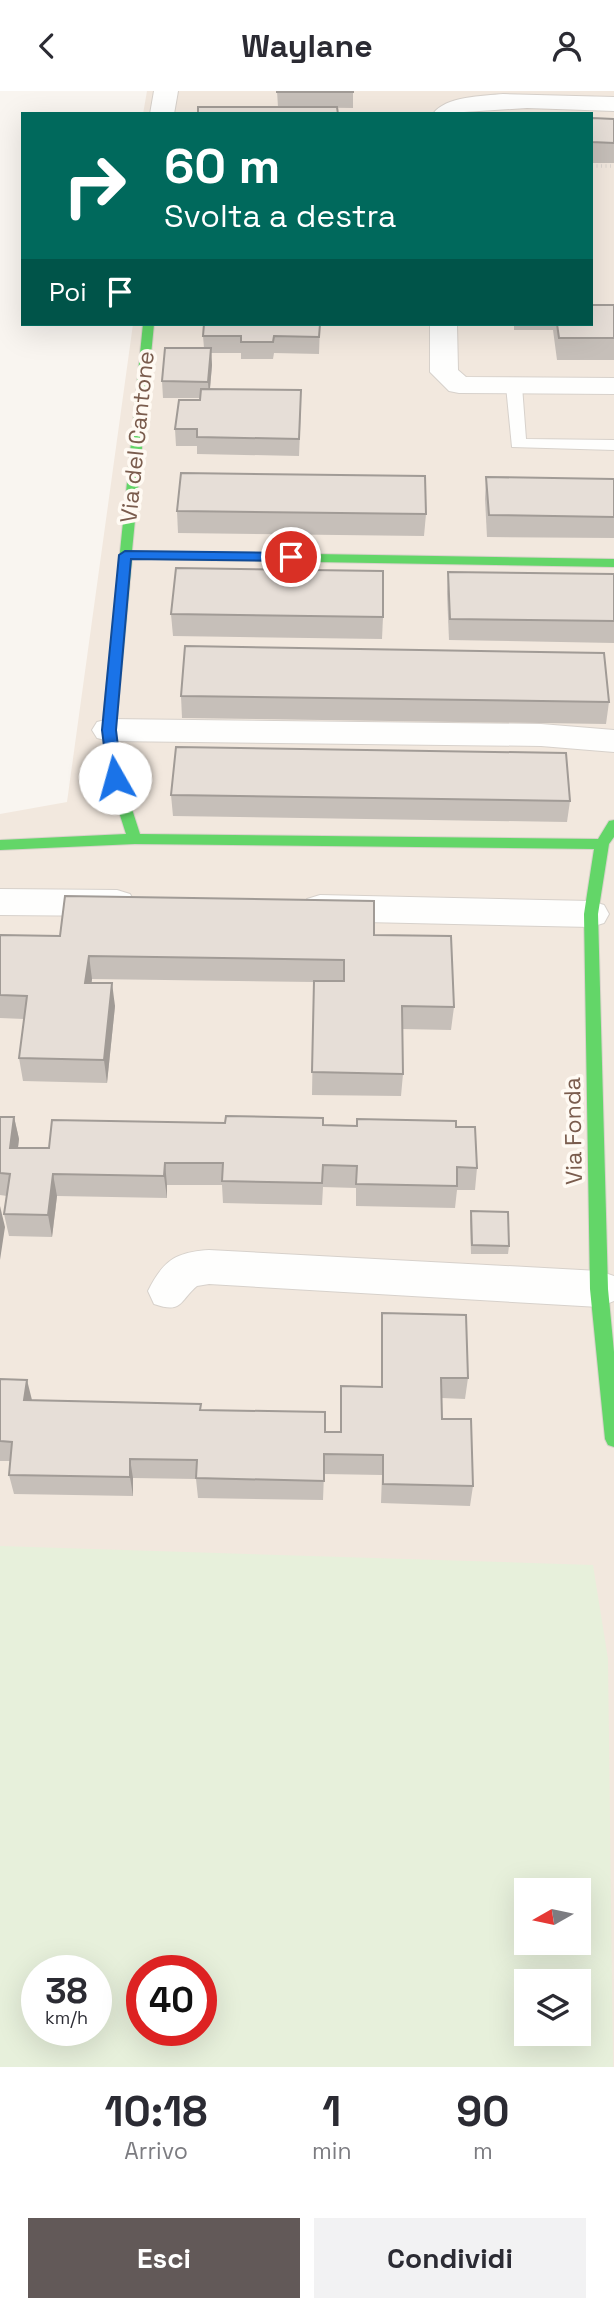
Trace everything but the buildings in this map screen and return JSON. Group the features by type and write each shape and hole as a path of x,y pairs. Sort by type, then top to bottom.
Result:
{"street":[{"path":"162,112 166,91"},
{"path":"448,112 456,107 488,102 614,104"},
{"name":"Via del Cantone","path":"135,839 115,778 109,730 148,326"},
{"path":"443,326 444,372 459,385 614,386"},
{"path":"125,555 614,563"},
{"path":"109,730 541,735 614,741"},
{"name":"Via Fonda","path":"614,825 602,844 605,878 591,914 599,1289 614,1440"},
{"path":"0,845 135,839 602,844"},
{"path":"0,902 150,904"},
{"path":"288,907 591,914"},
{"path":"169,1291 176,1276 188,1268 209,1267 599,1289"}],"lane":[{"path":"514,386 518,444 614,445"}],"path":[{"path":"593,166 614,166"}],"shaded area":[{"path":"147,91 614,91 614,2067 0,2067 0,814 67,802 133,326 593,326 593,112 143,112"}],"green space":[{"path":"0,1546 593,1565 608,1659 613,2067 0,2067"}],"traffic: fast":[{"path":"135,839 115,778 109,730 148,326"},
{"path":"125,555 614,563"},
{"path":"614,825 602,844 591,914 599,1289 614,1439"},
{"path":"0,845 135,839 602,844"}],"route":[{"path":"115,778 109,730 125,555 291,557"}]}
